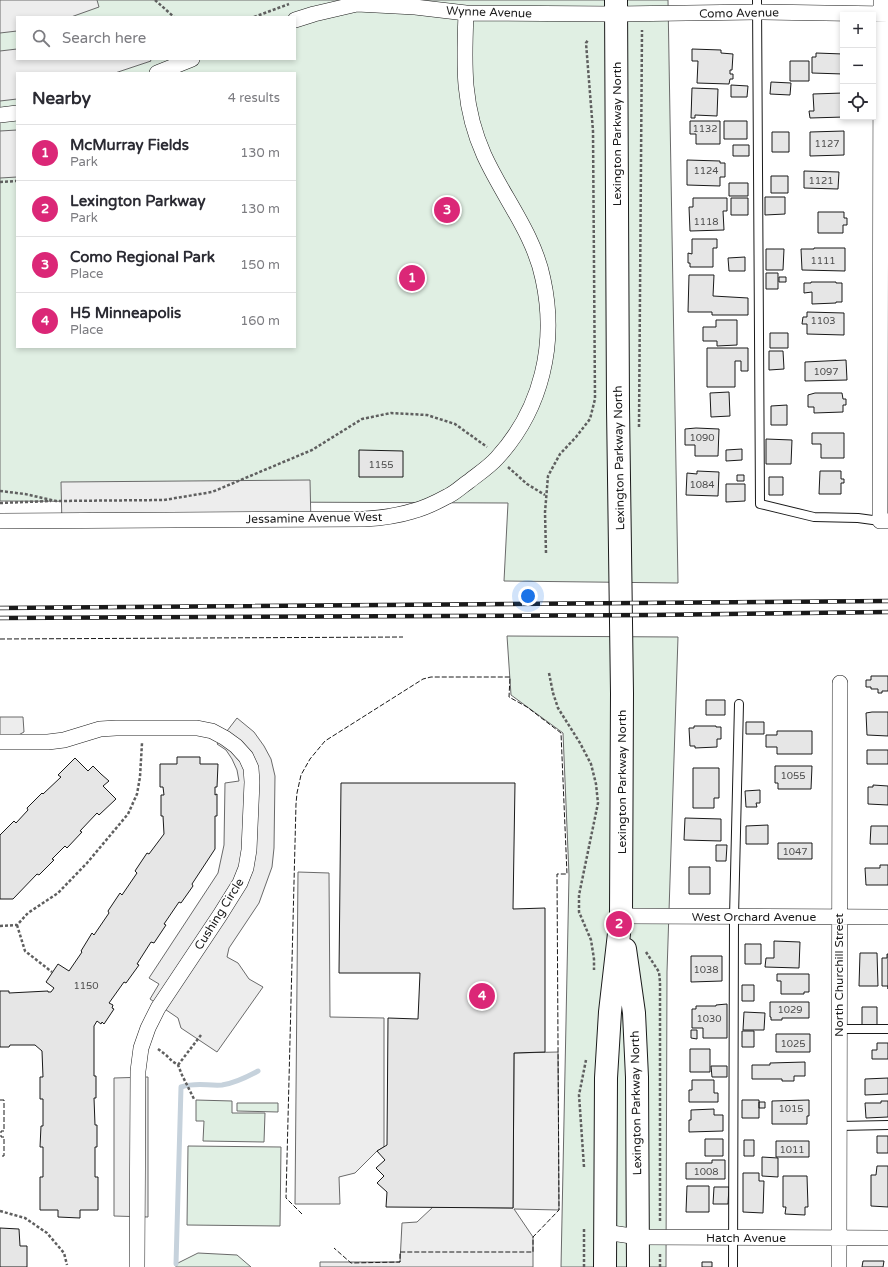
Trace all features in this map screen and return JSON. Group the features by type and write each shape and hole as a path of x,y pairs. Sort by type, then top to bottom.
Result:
{"main road":[{"name":"Lexington Parkway North","path":"605,1267 606,1078 610,1012 621,916 622,693 618,407 616,7"},
{"name":"Lexington Parkway North","path":"621,916 635,1027 637,1077 638,1267"}],"street":[{"name":"Wynne Avenue","path":"296,20 357,4 415,8 466,14 590,14"},
{"name":"Como Avenue","path":"590,14 616,7 757,6 883,9"},
{"path":"883,9 884,521"},
{"name":"Jessamine Avenue West","path":"0,521 364,519 393,516 414,511 449,496 486,469 498,457 518,431 532,404 542,376 549,329 548,305 543,278 532,245 484,155 471,122 465,86 464,51 466,14"},
{"path":"160,72 190,60"},
{"path":"0,115 16,114"},
{"name":"North Churchill Street","path":"839,1267 840,684"},
{"name":"Cushing Circle","path":"0,742 48,742 64,740 100,729 197,728 212,731 236,746 246,757 251,768 252,782 249,850 246,868 240,883 220,915 158,1008 148,1028 141,1048 138,1072 137,1267"},
{"name":"West Orchard Avenue","path":"621,916 888,918"},
{"name":"Hatch Avenue","path":"605,1232 638,1237 888,1238"}],"lane":[{"path":"757,6 760,504 814,516 884,521"},
{"path":"732,1267 734,917 739,704"},
{"path":"839,1029 888,1029"},
{"path":"839,1126 888,1125"}],"path":[{"path":"155,0 173,16"},
{"path":"257,16 293,2"},
{"path":"546,553 545,496 548,476 560,454 590,419 595,399 593,131 586,43 588,40"},
{"path":"0,182 16,181"},
{"path":"0,503 164,500 212,492 312,450 362,419 391,413 427,415 455,424 483,444 527,484 545,496"},
{"path":"0,491 25,494 56,501"},
{"path":"549,674 558,708 591,764 596,784 598,803 579,895 579,912 591,940 594,959 593,974"},
{"path":"0,926 17,925 28,913 58,893 87,863 128,814 137,794 140,777 143,728"},
{"path":"17,925 25,951 52,972"},
{"path":"642,947 659,972 660,982 659,1226"},
{"path":"178,1065 201,1035"},
{"path":"144,1041 161,1051 172,1062 178,1065 194,1098"},
{"path":"585,1173 579,1095 587,1055"},
{"path":"0,1212 25,1218 47,1233 64,1253 67,1265"},
{"path":"584,1222 584,1267"},
{"path":"660,1248 660,1267"}],"green space":[{"path":"0,0 668,0 678,583 504,581 508,503 0,501"},
{"path":"507,636 678,637 667,972 666,1267 561,1267 569,875 563,733 511,695"},
{"path":"196,1100 232,1101 232,1113 265,1113 264,1142 203,1141 204,1121 196,1121"},
{"path":"237,1103 278,1103 278,1112 237,1111"},
{"path":"188,1146 281,1147 280,1226 187,1225"},
{"path":"198,1253 237,1255 251,1267 176,1267 176,1264"}],"shaded area":[{"path":"0,0 97,0 99,7 74,16 16,16 16,31 0,33"},
{"path":"16,49 16,60 151,61 118,72 16,72 16,99 0,101 0,51"},
{"path":"16,130 16,177 0,178 0,131"},
{"path":"310,480 311,525 62,526 61,482"},
{"path":"0,717 23,717 24,732 0,745"},
{"path":"237,718 254,732 271,759 275,776 274,848 272,867 259,903 229,948 227,957 238,963 249,979 263,987 217,1052 181,1028 178,1018 150,999 159,984 149,978 218,873 224,845 225,783 239,781 237,770 232,759 226,750 217,744"},
{"path":"298,872 329,873 330,1017 384,1018 384,1147 377,1151 355,1173 339,1177 340,1204 295,1204"},
{"path":"558,1052 559,1210 514,1209 533,1237 533,1267 320,1267 320,1262 400,1262 402,1223 417,1222 433,1207 513,1208 514,1053"},
{"path":"148,1077 148,1217 114,1216 114,1078"}],"building":[{"path":"692,49 721,50 721,53 733,54 732,70 730,70 730,74 733,74 733,79 730,79 729,84 697,83 698,61 692,61"},
{"path":"816,53 840,54 840,74 812,73 812,57 816,57"},
{"path":"790,61 809,61 809,81 790,81"},
{"path":"771,82 791,83 790,95 770,94"},
{"path":"731,85 748,86 747,97 731,97"},
{"path":"692,88 718,89 717,116 695,115 695,118 691,118"},
{"path":"840,93 840,117 810,118 809,111 814,111 813,94"},
{"path":"690,121 720,121 720,144 696,144 696,134 690,134"},
{"path":"724,121 747,121 747,139 724,139"},
{"path":"844,131 844,155 810,156 810,132"},
{"path":"772,132 789,132 789,152 772,152"},
{"path":"733,145 749,145 749,156 733,156"},
{"path":"687,160 720,161 720,163 725,163 725,177 720,177 720,186 687,185"},
{"path":"804,171 839,172 838,189 804,188"},
{"path":"771,176 788,176 788,193 771,193"},
{"path":"729,183 748,183 748,196 729,196"},
{"path":"765,197 785,197 785,214 765,215"},
{"path":"693,198 727,198 727,211 723,211 724,230 690,231 689,207 693,207"},
{"path":"731,198 748,198 748,215 731,215"},
{"path":"818,212 844,212 844,218 847,218 847,225 843,225 843,233 818,233"},
{"path":"692,239 717,239 717,248 713,248 713,267 690,267 690,263 688,263 688,253 692,254"},
{"path":"845,248 845,271 802,270 801,249"},
{"path":"766,249 784,249 783,270 766,270"},
{"path":"745,257 745,271 729,271 728,258"},
{"path":"766,273 778,273 778,289 766,289"},
{"path":"689,275 714,275 713,296 748,298 748,315 712,315 712,312 688,312"},
{"path":"779,277 786,277 786,282 779,282"},
{"path":"804,283 842,283 842,302 812,304 812,292 804,293"},
{"path":"807,312 844,313 844,335 807,334 807,324 802,324 803,317 807,317"},
{"path":"716,320 737,320 737,345 717,346 717,341 703,341 703,327 716,327"},
{"path":"770,333 788,333 788,348 770,348"},
{"path":"707,348 748,348 748,371 741,371 741,361 735,361 735,387 707,387"},
{"path":"769,351 783,351 784,369 769,370"},
{"path":"846,360 847,380 805,381 805,362"},
{"path":"729,392 730,416 711,417 710,393"},
{"path":"815,393 842,393 843,399 846,399 846,405 843,405 843,412 814,413 814,407 808,407 808,395"},
{"path":"787,405 787,425 771,425 771,406"},
{"path":"685,429 719,429 718,456 695,456 695,445 685,445"},
{"path":"812,433 844,433 844,458 821,458 821,444 812,444"},
{"path":"766,439 792,440 791,464 766,464"},
{"path":"742,449 742,460 726,461 726,450"},
{"path":"359,450 403,451 403,477 359,477"},
{"path":"697,471 719,472 718,496 686,495 687,473 697,474"},
{"path":"820,471 841,471 841,479 844,479 844,483 841,483 841,494 819,494"},
{"path":"737,475 744,475 744,481 737,481"},
{"path":"769,477 783,477 783,495 769,495"},
{"path":"726,484 745,484 745,501 726,502"},
{"path":"871,676 888,676 888,691 878,693 878,689 866,687 866,680 871,680"},
{"path":"706,700 725,700 725,715 706,715"},
{"path":"888,712 888,736 867,735 866,713"},
{"path":"746,722 764,722 764,734 746,734"},
{"path":"694,726 721,727 721,739 717,739 717,747 695,748 695,746 690,746 689,728 694,728"},
{"path":"777,731 812,731 812,754 777,754 777,747 766,747 766,735 777,735"},
{"path":"867,750 888,750 888,764 867,764"},
{"path":"177,757 200,757 200,764 218,764 217,787 215,787 215,795 217,794 217,816 215,816 215,849 192,884 193,886 181,903 179,902 164,924 166,925 154,943 151,942 137,964 139,965 126,983 124,982 109,1003 113,1005 112,1008 114,1009 104,1024 97,1021 94,1026 94,1076 96,1076 96,1098 94,1098 95,1125 97,1125 95,1177 98,1177 98,1210 80,1210 80,1218 58,1217 58,1210 40,1210 40,1177 43,1177 43,1147 40,1147 41,1126 43,1126 43,1099 40,1099 40,1077 43,1077 42,1051 35,1045 10,1045 9,1047 0,1047 0,991 9,991 9,993 51,992 54,988 46,982 58,964 69,971 82,952 81,951 92,933 94,935 120,893 122,895 137,873 135,871 147,853 149,854 164,834 163,816 161,816 161,795 164,795 163,787 160,787 160,764 177,764"},
{"path":"75,758 88,771 93,766 109,781 103,786 116,799 99,815 97,813 67,848 65,846 52,859 54,860 39,875 37,874 13,899 0,899 0,835 14,821 16,823 28,810 27,808 61,777 58,775"},
{"path":"775,766 812,766 811,789 778,789 778,783 775,783"},
{"path":"693,768 719,768 719,798 714,798 714,808 693,808"},
{"path":"341,783 515,783 513,909 545,908 545,1052 514,1053 513,1208 386,1207 387,1192 377,1183 384,1176 376,1168 385,1160 377,1151 387,1145 388,1018 418,1019 420,973 339,973"},
{"path":"873,785 888,786 888,805 868,804 868,787 873,787"},
{"path":"760,790 760,803 756,803 757,807 746,807 745,791"},
{"path":"685,818 721,819 721,841 684,840"},
{"path":"768,825 768,844 746,844 746,826"},
{"path":"871,826 888,826 888,844 870,844"},
{"path":"778,843 812,843 812,859 778,859"},
{"path":"716,845 727,845 726,861 716,861"},
{"path":"880,865 888,865 888,885 866,885 865,868 880,868"},
{"path":"689,867 710,867 710,894 689,894"},
{"path":"774,941 800,942 799,968 765,967 766,958 774,958"},
{"path":"745,944 761,944 761,964 745,964"},
{"path":"860,953 877,953 878,986 859,986"},
{"path":"887,954 888,986 882,986 882,958 887,958"},
{"path":"691,956 722,956 722,981 691,982"},
{"path":"777,974 809,974 809,992 804,992 804,994 781,994 781,981 777,981"},
{"path":"742,985 754,985 754,1001 742,1001"},
{"path":"770,1002 809,1002 809,1018 782,1018 782,1020 771,1020"},
{"path":"727,1004 727,1038 703,1038 703,1028 692,1028 692,1009 696,1009 696,1006 716,1006"},
{"path":"862,1007 877,1007 877,1025 862,1025"},
{"path":"744,1012 765,1013 764,1030 743,1030"},
{"path":"691,1030 697,1030 697,1039 691,1038"},
{"path":"742,1031 754,1031 754,1047 742,1047"},
{"path":"776,1034 810,1034 810,1052 776,1052"},
{"path":"877,1043 888,1043 888,1059 872,1059 872,1050 877,1050"},
{"path":"690,1049 710,1049 710,1072 690,1072"},
{"path":"805,1062 805,1076 794,1076 794,1081 782,1081 782,1079 752,1079 752,1065"},
{"path":"711,1066 727,1066 727,1077 712,1077"},
{"path":"888,1078 888,1094 865,1095 865,1079"},
{"path":"692,1080 714,1080 714,1093 718,1093 718,1102 689,1102 689,1090 692,1090"},
{"path":"742,1100 759,1100 759,1118 742,1118"},
{"path":"809,1100 809,1116 807,1116 807,1124 772,1124 772,1101"},
{"path":"881,1101 888,1101 888,1117 866,1118 865,1103 881,1103"},
{"path":"759,1102 765,1102 765,1108 759,1108"},
{"path":"714,1109 714,1115 723,1115 723,1131 689,1132 691,1110"},
{"path":"877,1136 888,1136 888,1153 877,1153"},
{"path":"705,1139 723,1139 723,1156 705,1156"},
{"path":"744,1140 754,1140 754,1156 744,1156"},
{"path":"776,1141 809,1141 809,1157 776,1157"},
{"path":"762,1157 778,1158 778,1177 762,1176"},
{"path":"712,1160 725,1160 725,1179 686,1179 686,1163 712,1163"},
{"path":"877,1166 888,1166 888,1207 871,1206 871,1175 876,1175"},
{"path":"743,1173 759,1173 759,1181 764,1181 763,1213 743,1212"},
{"path":"783,1176 807,1176 808,1207 805,1207 805,1215 785,1214 786,1207 783,1207"},
{"path":"687,1186 709,1186 709,1212 686,1212"},
{"path":"714,1187 729,1187 728,1204 713,1204"},
{"path":"0,1228 19,1229 20,1246 27,1246 27,1267 0,1267"},
{"path":"863,1261 884,1261 883,1267 862,1267"},
{"path":"702,1262 712,1262 712,1267 702,1267"}],"waterway":[{"path":"176,1264 181,1087 202,1084 227,1084 241,1080 258,1071"}],"railway":[{"path":"0,608 888,601"},
{"path":"0,618 651,615 888,612"}],"fence":[{"path":"0,639 403,637"},
{"path":"302,1214 286,1198 296,804 301,775 310,759 325,741 423,679 431,677 510,677 509,697 527,707 561,733 567,874 557,874 559,1210 533,1237 533,1252 400,1252 400,1262 351,1263 334,1248"},
{"path":"0,1100 4,1100 4,1131 1,1131 1,1137 4,1137 4,1156 0,1156"}],"place":[{"name":"Como Regional Park","path":"447,210"},
{"name":"McMurray Fields","path":"412,278"},
{"name":"Lexington Parkway","path":"619,924"},
{"name":"H5 Minneapolis","path":"482,996"}]}
